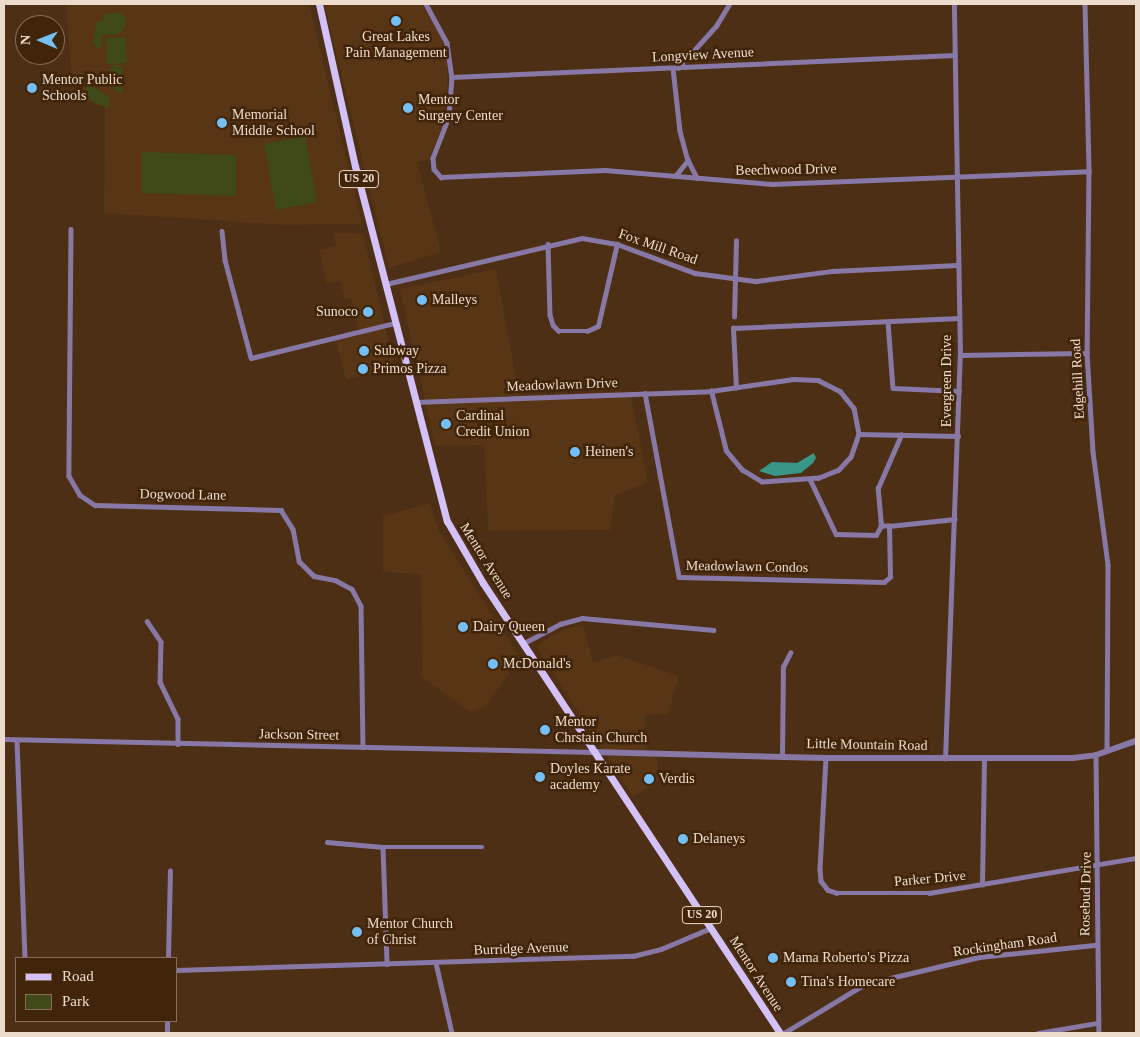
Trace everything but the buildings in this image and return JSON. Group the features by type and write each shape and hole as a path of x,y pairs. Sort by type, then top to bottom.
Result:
{"main road":[{"name":"Mentor Avenue","path":"319,4 355,166 447,521 462,551 780,1033"}],"street":[{"path":"426,4 447,43 452,77"},
{"path":"678,68 716,26 729,4"},
{"name":"Evergreen Drive","path":"945,759 960,354 954,4"},
{"name":"Edgehill Road","path":"1085,4 1089,171 1087,353 1094,452 1108,564 1107,751"},
{"name":"Longview Avenue","path":"452,77 955,55"},
{"path":"673,68 676,110 688,160 697,178"},
{"name":"Beechwood Drive","path":"452,77 449,117 433,163 437,174 445,177 586,170 676,175 772,184 1089,171"},
{"path":"676,175 688,160"},
{"name":"Dogwood Lane","path":"71,228 69,476 80,495 95,505 282,510 293,529 299,561 314,576 335,580 352,589 361,606 363,747"},
{"path":"222,231 225,260 251,358 395,324"},
{"name":"Fox Mill Road","path":"386,284 548,244 582,238 617,244 695,273 756,281 832,271 957,265"},
{"path":"734,317 736,241"},
{"path":"548,244 550,316 552,325 559,331 587,330 598,326 617,244"},
{"path":"736,388 733,328 959,318"},
{"path":"888,322 892,388 959,392"},
{"path":"960,354 1087,353"},
{"name":"Meadowlawn Drive","path":"415,402 711,391 793,378 818,380 840,391 854,408 858,434 851,457 839,470 810,479 762,482 742,470 726,451 711,391"},
{"name":"Meadowlawn Condos","path":"645,393 679,577 884,582 890,577 889,526"},
{"path":"858,434 958,436"},
{"path":"810,479 836,534 876,534 880,526 878,488 900,435"},
{"path":"880,526 955,519"},
{"path":"524,643 560,624 582,618 713,630"},
{"path":"147,621 160,642 160,682 178,719 178,744"},
{"path":"782,756 783,667 790,653"},
{"name":"Jackson Street","path":"4,739 594,752"},
{"path":"17,740 25,957"},
{"name":"Little Mountain Road","path":"594,752 826,758 984,759 1096,755 1136,741"},
{"name":"Rosebud Drive","path":"1096,755 1098,1033"},
{"name":"Parker Drive","path":"826,758 820,869 821,881 828,890 913,895 1136,858"},
{"path":"982,885 984,759"},
{"path":"327,842 383,846 482,847"},
{"path":"383,846 387,964"},
{"path":"168,957 170,870"},
{"name":"Burridge Avenue","path":"178,970 633,956 661,949 711,928"},
{"name":"Rockingham Road","path":"784,1033 865,984 979,957 1096,945"},
{"path":"436,963 452,1033"},
{"path":"1038,1033 1097,1023"}],"shaded area":[{"name":"Memorial Middle School","path":"66,4 309,4 362,224 286,225 104,213 105,108 84,99 82,83 72,84"},
{"path":"324,4 422,4 438,28 448,59 446,117 429,159 417,162 441,252 389,268"},
{"path":"333,232 363,234 395,368 346,380 336,341 360,335 351,299 345,300 340,281 327,284 319,250 336,246"},
{"path":"496,269 519,395 630,391 648,482 615,495 610,530 488,531 484,445 435,446 400,289"},
{"path":"430,503 439,531 520,658 484,708 470,712 422,677 421,574 383,572 383,516"},
{"path":"583,625 593,663 616,655 679,676 668,714 645,715 645,747 658,760 658,782 633,797 536,646 564,629"}],"green space":[{"path":"121,13 126,18 125,27 118,34 102,35 102,47 96,48 93,41 97,22 104,20 104,14"},
{"path":"126,37 127,63 107,64 106,38"},
{"path":"116,65 122,71 116,77 110,71"},
{"path":"123,76 125,78 121,94 109,86 107,77"},
{"path":"86,82 109,97 109,109 86,98"},
{"path":"305,136 317,202 276,210 264,144"},
{"path":"142,152 236,155 236,196 142,193"}],"water":[{"path":"814,453 816,458 813,463 801,473 775,476 759,471 772,462 797,463"}],"place":[{"name":"Great Lakes Pain Management","path":"396,21"},
{"name":"Mentor Public Schools","path":"32,88"},
{"name":"Mentor Surgery Center","path":"408,108"},
{"name":"Memorial Middle School","path":"222,123"},
{"name":"Malleys","path":"422,300"},
{"name":"Sunoco","path":"368,312"},
{"name":"Subway","path":"364,351"},
{"name":"Primos Pizza","path":"363,369"},
{"name":"Cardinal Credit Union","path":"446,424"},
{"name":"Heinen's","path":"575,452"},
{"name":"Dairy Queen","path":"463,627"},
{"name":"McDonald's","path":"493,664"},
{"name":"Mentor Chrstain Church","path":"545,730"},
{"name":"Doyles Karate academy","path":"540,777"},
{"name":"Verdis","path":"649,779"},
{"name":"Delaneys","path":"683,839"},
{"name":"Mentor Church of Christ","path":"357,932"},
{"name":"Mama Roberto's Pizza","path":"773,958"},
{"name":"Tina's Homecare","path":"791,982"}]}
